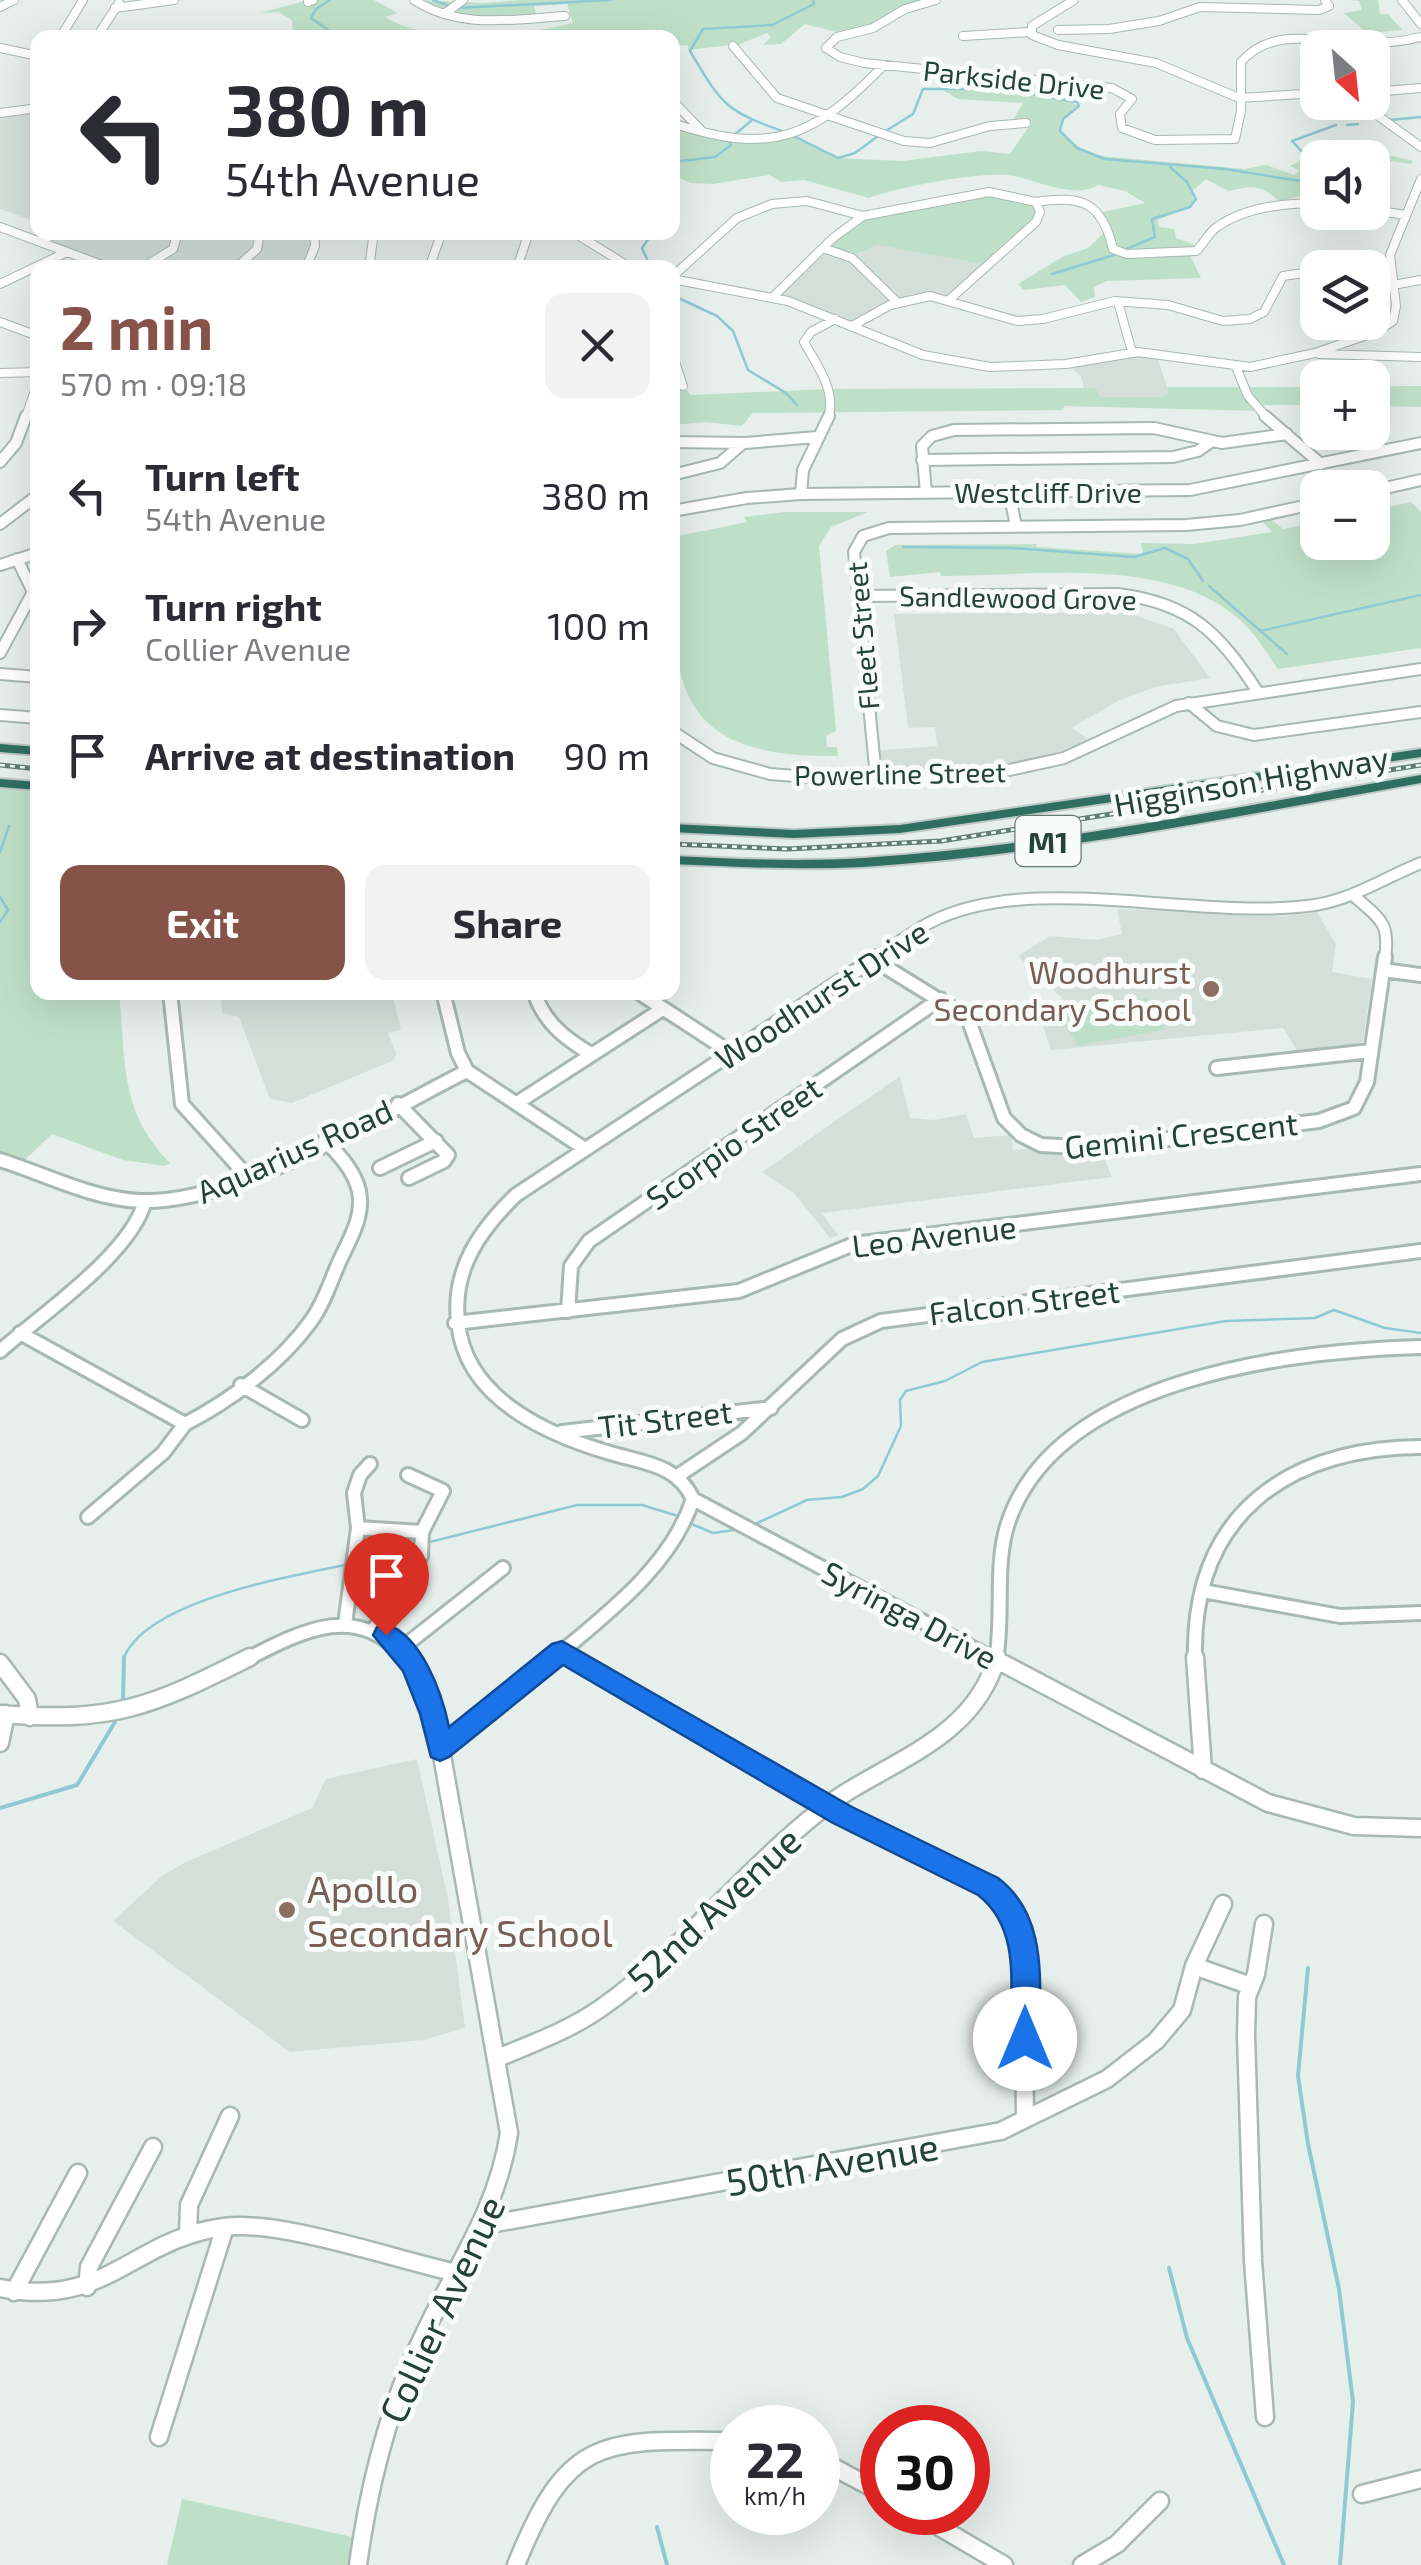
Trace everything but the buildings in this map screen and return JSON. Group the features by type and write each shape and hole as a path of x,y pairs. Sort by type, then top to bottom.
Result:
{"highway":[{"path":"0,748 30,750"},
{"name":"Higginson Highway","path":"680,828 794,834 900,829 1421,754"},
{"name":"Higginson Highway","path":"680,860 770,866 954,856 1421,779"},
{"path":"0,783 30,785"}],"street":[{"path":"0,7 14,0"},
{"path":"65,30 83,0"},
{"path":"101,30 122,0"},
{"path":"115,8 174,0"},
{"path":"414,0 456,5 489,20 565,16"},
{"name":"Parkside Drive","path":"936,0 908,8 875,27 840,35 826,44 827,49 840,57 884,66 1112,88 1132,99 1120,114 1122,128 1156,140 1236,140 1240,98"},
{"path":"1030,32 1039,20 1074,0"},
{"path":"1192,0 1200,7"},
{"path":"1402,0 1421,24"},
{"path":"1058,30 1172,19 1200,7 1325,4"},
{"path":"1106,26 1130,25"},
{"path":"963,36 1030,32 1051,44 1156,64 1240,98 1300,94"},
{"path":"1240,98 1242,58 1262,44 1296,40 1369,43 1421,37"},
{"path":"733,46 770,94 827,118 880,134 930,143 990,126 1026,124"},
{"path":"0,48 30,54"},
{"path":"0,56 10,50"},
{"path":"680,126 729,140 787,132 827,118 884,66"},
{"path":"1390,91 1421,88"},
{"path":"680,108 704,133"},
{"path":"0,113 30,109"},
{"path":"1384,120 1421,146"},
{"path":"680,280 773,297 929,357 978,366 1049,366 1132,352 1236,367 1315,353 1390,325 1396,312 1390,255 1421,179"},
{"path":"680,271 737,218 759,207 807,200 862,216 989,192 1036,202 1069,198 1087,202 1108,226 1112,248 1133,254 1196,251 1202,248 1210,231 1248,213 1300,205"},
{"path":"950,299 1038,220 1036,202"},
{"path":"1390,213 1406,215"},
{"path":"773,297 862,216"},
{"path":"0,227 30,239"},
{"path":"34,240 88,260"},
{"path":"39,242 43,240"},
{"path":"156,260 170,252 175,240"},
{"path":"245,260 257,249 259,240"},
{"path":"584,240 617,260"},
{"path":"587,242 591,240"},
{"path":"823,248 852,258 895,300"},
{"path":"50,260 67,252"},
{"path":"0,284 30,270"},
{"path":"852,326 895,300 950,299 1018,322 1044,319 1092,304 1118,302 1169,305 1214,321 1244,321 1266,310 1282,276 1300,274"},
{"path":"1393,285 1421,280"},
{"path":"1118,302 1132,352"},
{"path":"801,494 800,480 830,416 832,398 804,342 811,332 835,319"},
{"path":"0,322 30,333"},
{"path":"1315,353 1349,358 1421,358"},
{"path":"1236,367 1250,400 1321,464"},
{"path":"0,373 30,372"},
{"path":"680,377 683,386"},
{"path":"0,462 16,443 30,404"},
{"path":"926,493 922,446 926,440 961,430 1154,428 1212,441 1249,441 1288,434"},
{"path":"680,441 714,438 742,444 782,436 817,437"},
{"path":"922,460 1173,458 1198,451 1212,441"},
{"path":"680,473 720,464 734,457 742,444"},
{"name":"Westcliff Drive","path":"680,510 801,494 1190,490 1419,446"},
{"path":"1390,487 1421,480"},
{"path":"1009,492 1016,526"},
{"path":"0,524 30,501"},
{"name":"Fleet Street","path":"876,777 854,545 868,533 889,528 1204,524 1300,506"},
{"path":"0,565 30,555"},
{"path":"16,559 30,582"},
{"name":"Sandlewood Grove","path":"858,596 1102,594 1153,598 1206,622 1258,692"},
{"path":"0,653 30,601"},
{"name":"Powerline Street","path":"680,737 700,752 756,772 796,778 982,776 1028,769 1076,754 1162,711 1188,703 1421,669"},
{"path":"0,674 30,677"},
{"path":"1188,703 1216,726 1254,734 1421,712"},
{"path":"0,716 30,718"},
{"name":"Woodhurst Drive","path":"456,1323 460,1272 484,1226 516,1195 932,921 993,903 1047,900 1268,908 1316,905 1354,896 1421,863"},
{"name":"Gemini Crescent","path":"872,958 940,999 972,1024 1008,1124 1032,1142 1062,1149 1336,1118 1361,1100 1383,970 1386,926 1354,896"},
{"path":"1383,970 1421,975"},
{"name":"Scorpio Street","path":"568,1311 572,1266 589,1242 940,999"},
{"path":"171,1000 182,1104 247,1176"},
{"path":"445,1000 458,1053 467,1071 585,1148"},
{"path":"537,1000 550,1026 590,1054"},
{"path":"648,1000 730,1052"},
{"path":"517,1103 661,1010"},
{"path":"1218,1068 1371,1051"},
{"name":"Aquarius Road","path":"0,1160 88,1191 145,1202 201,1194 325,1140 467,1071"},
{"path":"398,1104 436,1141 446,1158 409,1178"},
{"path":"88,1517 163,1453 185,1424 212,1409 285,1349 311,1320 355,1226 360,1204 356,1181 325,1140"},
{"path":"380,1168 436,1141"},
{"name":"Leo Avenue","path":"456,1323 756,1287 823,1252 854,1244 1421,1174"},
{"path":"0,1351 119,1248 140,1220 145,1202"},
{"name":"Falcon Street","path":"679,1476 770,1408 842,1339 881,1321 1421,1251"},
{"path":"440,1750 562,1651 644,1577 685,1523 693,1499 679,1476 560,1432 506,1406 484,1390 461,1352 456,1323"},
{"path":"20,1333 185,1424"},
{"path":"996,1659 1008,1522 1037,1467 1070,1436 1131,1405 1250,1363 1327,1351 1421,1347"},
{"path":"240,1385 302,1420"},
{"name":"Tit Street","path":"560,1432 770,1408"},
{"path":"1203,1770 1196,1620 1226,1532 1256,1494 1287,1474 1331,1458 1421,1447"},
{"path":"345,1624 358,1528 354,1492 360,1475 370,1464"},
{"path":"374,1629 421,1556 422,1532 443,1491 408,1475"},
{"name":"Syringa Drive","path":"693,1499 1270,1805 1296,1814 1369,1827 1421,1828"},
{"path":"358,1528 422,1532"},
{"path":"402,1648 503,1568"},
{"path":"1203,1591 1340,1615 1376,1618 1421,1612"},
{"name":"Collier Avenue","path":"0,1744 3,1714 88,1718 142,1708 316,1626 345,1624 374,1629 402,1648 427,1695 509,2132 499,2189 486,2225 427,2327 387,2419 368,2487 358,2565"},
{"path":"562,1651 826,1804 988,1887 1014,1913 1025,1960 1025,2118"},
{"name":"52nd Avenue","path":"498,2058 587,2018 618,1996 826,1804 943,1737 960,1720 993,1671 996,1659"},
{"path":"0,1662 27,1698 30,1716"},
{"name":"50th Avenue","path":"486,2225 986,2136 1107,2078 1156,2041 1182,2010 1194,1966 1223,1904"},
{"path":"1264,1924 1246,2036 1251,2216 1265,2417"},
{"path":"1194,1966 1251,1986"},
{"path":"188,2235 189,2205 230,2116"},
{"path":"87,2288 89,2267 153,2146"},
{"path":"78,2173 7,2290 54,2295 87,2288 188,2235 224,2226 256,2227 457,2273"},
{"path":"160,2437 224,2226"},
{"path":"516,2565 549,2489 561,2473 584,2456 619,2444 710,2442"},
{"path":"1362,2494 1421,2479"},
{"path":"1082,2565 1117,2544 1160,2500"},
{"path":"953,2535 1004,2565"}],"shaded area":[{"path":"30,112 30,220 0,209 0,116"},
{"path":"39,241 315,241 309,260 91,260"},
{"path":"877,245 987,265 949,299 895,300 852,326 773,297 823,248 850,257"},
{"path":"1156,353 1169,393 1163,397 1099,397 1096,388 1084,388 1081,376 1066,364"},
{"path":"1118,598 1133,599 1129,613 1174,629 1210,678 1155,687 1120,700 1071,728 1096,744 1029,769 876,777 873,751 937,746 935,727 908,728 894,614 1117,612"},
{"name":"Woodhurst Secondary School","path":"1117,909 1289,916 1317,912 1336,944 1332,972 1372,979 1363,1041 1355,1049 1299,1054 1283,1028 1051,1050 1041,1020 1060,1008 1062,998 1018,956 1050,936 1097,940 1122,934"},
{"path":"221,1000 394,1000 401,1030 388,1033 396,1053 394,1060 292,1103 270,1099 239,1017 222,1013"},
{"path":"900,1076 910,1118 934,1120 966,1114 974,1138 1011,1135 1013,1150 1037,1148 1073,1154 1101,1151 1112,1177 822,1213 838,1235 830,1238 794,1193 762,1172"},
{"name":"Apollo Secondary School","path":"417,1759 448,1899 465,2028 423,2040 290,2052 113,1921 162,1876 186,1862 312,1808 326,1779"}],"green space":[{"path":"308,0 374,0 398,13 385,17 419,30 293,30 292,20 278,12 260,13"},
{"path":"414,0 929,0 881,24 845,34 805,24 781,44 763,45 771,37 767,33 740,44 688,50 688,45 680,46 680,30 534,30 573,23 567,4 534,6 537,17 469,18"},
{"path":"1350,0 1378,0 1380,14 1388,14 1402,30 1363,30 1344,13 1362,10 1359,1"},
{"path":"1007,77 1086,84 1064,97 1078,106 1063,119 1059,132 1090,155 1245,169 1266,165 1294,175 1300,171 1300,196 1279,201 1260,188 1228,191 1206,179 1192,191 1194,200 1189,207 1158,220 1159,227 1174,229 1176,238 1195,245 1190,255 1201,278 1107,281 1094,287 1095,297 1081,302 1065,285 1024,290 1018,284 1062,257 1088,248 1108,229 1098,213 1145,203 1125,191 1098,185 1068,190 1014,176 984,175 869,198 804,180 782,182 769,175 713,184 680,178 680,125 740,142 786,133 837,158 902,161 981,151 1010,154 1032,122 1012,122 1023,103 958,99 937,87 1000,92"},
{"path":"1390,155 1413,161 1411,164 1390,161"},
{"path":"975,194 1031,200 1040,215 987,265 877,245 850,257 823,248 852,222"},
{"path":"1390,386 1421,386 1421,407 1390,406"},
{"path":"1167,387 1300,387 1300,405 1256,405 1261,411 1064,406 1063,410 753,413 742,426 705,422 680,424 680,388 691,395 829,389 1096,388 1100,397 1163,397 1169,393"},
{"path":"1411,502 1421,512 1421,648 1278,669 1240,620 1210,599 1176,586 1098,574 941,576 940,572 890,577 886,551 895,545 1036,544 1143,554 1141,543 1194,544 1272,532 1257,516 1266,515 1283,529 1300,526 1300,560 1390,560 1390,506"},
{"path":"785,512 868,512 831,527 819,546 836,731 826,736 827,747 837,747 838,756 782,753 740,743 710,725 691,701 680,669 680,536 747,522 744,517"},
{"path":"0,787 30,789 30,1000 120,1000 133,1105 153,1144 170,1163 165,1166 123,1160 52,1134 25,1160 0,1153"},
{"path":"1146,998 1166,1029 1078,1046 1058,1015"},
{"path":"182,2499 361,2539 358,2565 167,2565"}],"waterway":[{"path":"328,30 311,18 316,9 330,0"},
{"path":"433,0 450,6"},
{"path":"458,8 611,0"},
{"path":"785,132 749,118 727,104 690,51 703,29 772,25 814,4 813,0"},
{"path":"884,132 913,114 923,89 1001,89 1077,102 1079,106 1063,119 1060,131 1077,148 1105,159 1225,169 1300,181 1311,177 1303,171 1304,154 1292,141 1336,125"},
{"path":"1390,120 1421,117"},
{"path":"734,135 751,121"},
{"path":"1347,125 1358,124"},
{"path":"792,135 838,158 855,153 878,136"},
{"path":"680,161 715,157 731,145 729,141"},
{"path":"1126,249 1155,237 1152,219 1190,207 1196,199 1187,182 1170,167"},
{"path":"647,260 642,248 648,240"},
{"path":"1052,274 1114,255"},
{"path":"680,299 717,316 733,331 748,370 786,393 797,405"},
{"path":"903,547 1012,548 1134,557 1165,548 1188,559 1203,581"},
{"path":"1209,586 1260,631"},
{"path":"1260,631 1421,595"},
{"path":"1260,631 1287,654"},
{"path":"0,852 9,826"},
{"path":"0,897 8,910 0,922"},
{"path":"753,1525 807,1500 842,1497 863,1489 878,1476 901,1426 900,1400 906,1391 945,1381 982,1362 1226,1321 1315,1318 1334,1310 1385,1328 1421,1333"},
{"path":"426,1543 577,1505 642,1505 681,1517"},
{"path":"687,1522 713,1533 741,1529"},
{"path":"358,1562 405,1544 416,1544"},
{"path":"124,1658 136,1639 159,1621 189,1606 259,1584 350,1564"},
{"path":"123,1701 124,1658"},
{"path":"0,1808 77,1785 115,1722"},
{"path":"1308,1968 1298,2076 1308,2144 1339,2289 1353,2402 1340,2565"},
{"path":"1169,2268 1187,2338 1284,2565"},
{"path":"657,2527 667,2565"}],"railway":[{"path":"0,765 30,768"},
{"path":"680,844 788,849 941,841 1421,765"}],"place":[{"name":"Woodhurst Secondary School","path":"1211,989"},
{"name":"Apollo Secondary School","path":"287,1910"}],"route":[{"path":"386,1635 414,1665 433,1714 440,1750 562,1651 843,1815 988,1887 1005,1900 1020,1924 1025,1960 1025,2039"}]}
